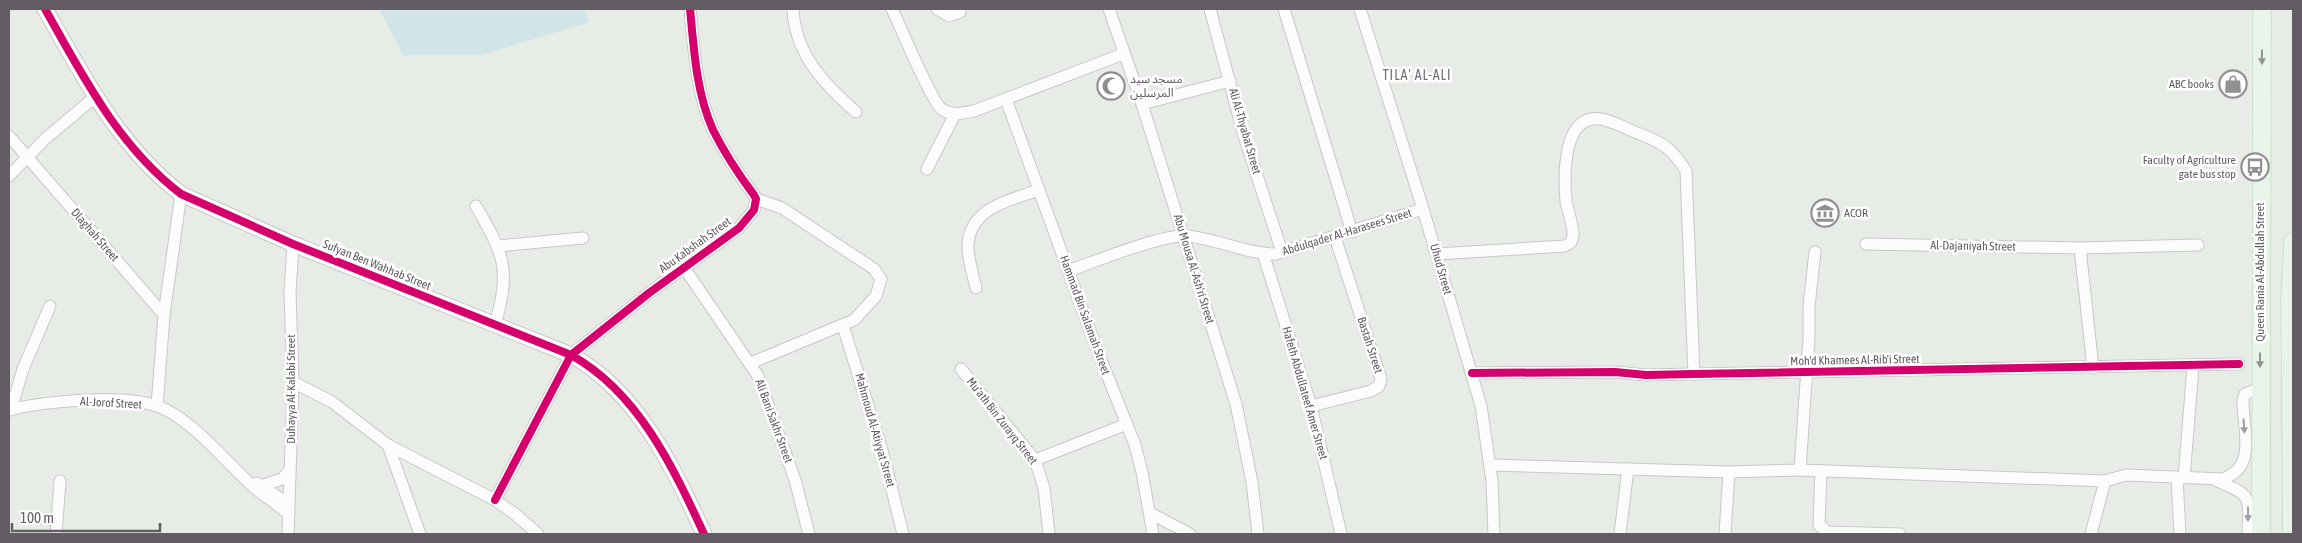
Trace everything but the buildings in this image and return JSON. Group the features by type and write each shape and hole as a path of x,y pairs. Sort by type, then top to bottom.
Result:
{"main road":[{"name":"Queen Rania Al-Abdullah Street","path":"2261,534 2262,9"},
{"path":"2292,534 2290,300 2293,242"}],"street":[{"name":"Sufyan Ben Wahhab Street","path":"45,9 95,97 121,134 144,160 181,194 294,244 571,355 607,380 642,420 669,464 704,534"},
{"path":"690,9 699,83 713,129 756,199 782,208 880,275 881,284 868,306 854,320 751,363"},
{"path":"793,9 794,23 806,56 827,87 856,112"},
{"path":"892,9 932,97 943,110 956,114 974,111 1123,54"},
{"path":"938,9 949,16 960,12"},
{"name":"Abu Mousa Al-Ash'ri Street","path":"1109,9 1123,54 1142,104 1236,404 1252,482 1258,534"},
{"name":"Ali Al-Thyabat Street","path":"1210,9 1244,136 1282,252"},
{"path":"1284,9 1352,232"},
{"name":"Uhud Street","path":"1360,9 1437,254 1472,373 1482,414 1490,465 1494,534"},
{"path":"1142,104 1230,81"},
{"path":"9,176 26,156 95,97"},
{"name":"Hammad Bin Salamah Street","path":"1006,99 1068,271 1138,454 1153,534"},
{"path":"927,169 956,114"},
{"path":"1437,254 1565,246 1570,244 1573,236 1566,201 1565,168 1573,131 1585,120 1601,119 1659,141 1675,154 1686,171 1694,374"},
{"name":"Dlaghah Street","path":"9,136 164,315"},
{"path":"976,288 968,246 977,220 994,206 1039,190"},
{"path":"156,406 164,315 181,194"},
{"name":"Abu Kabshah Street","path":"571,355 649,293 685,269 739,228 754,210 756,199"},
{"path":"476,206 498,246 504,275 503,295 495,325"},
{"name":"Abdulqader Al-Harasees Street","path":"1183,235 1264,253 1282,252 1335,238 1423,209"},
{"path":"1068,271 1134,248 1183,235"},
{"path":"498,246 582,238"},
{"name":"Bastah Street","path":"1312,406 1371,391 1379,386 1381,379 1335,238"},
{"name":"Duhayya Al-Kalabi Street","path":"288,534 293,382 290,293 294,244"},
{"name":"Al-Dajaniyah Street","path":"1866,244 2080,248 2198,245"},
{"path":"2080,248 2093,368"},
{"path":"1800,470 1805,371 1809,338 1809,306 1815,252"},
{"name":"Hafeth Abdullateef Amer Street","path":"1264,253 1312,406 1341,534"},
{"name":"Ali Bani Sakhr Street","path":"685,269 751,363 761,383 810,534"},
{"path":"10,410 24,369 50,306"},
{"name":"Mahmoud Al-Atiyyat Street","path":"843,326 882,450 903,534"},
{"path":"495,500 571,355"},
{"name":"Moh'd Khamees Al-Rib'i Street","path":"1472,373 1614,372 1646,375 1805,371 2192,367 2239,364"},
{"path":"2180,534 2181,478 2192,367"},
{"name":"Mu'ath Bin Zurayq Street","path":"961,369 1034,460 1044,488 1049,534"},
{"path":"293,382 332,402 388,445 495,500 538,534"},
{"path":"1490,465 1729,472 1800,470 2105,481 2126,476 2214,479 2232,476 2241,468 2245,459 2243,397 2260,388"},
{"name":"Al-Jorof Street","path":"10,410 39,404 87,400 142,403 156,406 170,413 208,442 254,488 289,509"},
{"path":"1034,460 1126,424"},
{"path":"388,445 420,534"},
{"path":"1620,534 1628,469"},
{"path":"264,485 282,479 290,470"},
{"path":"1821,471 1819,525 1822,529 1827,532 1900,534"},
{"path":"1726,534 1729,472"},
{"path":"2214,479 2244,493 2248,498 2248,534"},
{"path":"248,480 264,485 289,509"},
{"path":"56,534 60,481"},
{"path":"2091,534 2105,481"},
{"path":"1150,513 1190,534"}],"shaded area":[{"path":"379,9 584,9 589,22 482,55 403,55"}],"cycle path":[{"path":"45,9 88,84 120,132 159,175 181,194 293,244 571,355 595,371 616,389 634,410 666,458 704,534"},
{"path":"495,500 571,355 649,293 739,228 754,210 756,199 722,147 707,116 699,86 690,9"},
{"path":"1472,373 1615,372 1646,375 2239,364"}],"place":[{"name":"ABC books","path":"2233,84"},
{"name":"مسجد سيد المرسلين","path":"1111,86"},
{"name":"Faculty of Agriculture gate bus stop","path":"2255,167"},
{"name":"ACOR","path":"1825,213"}],"district":[{"name":"TILA' AL-ALI","path":"1417,75"}]}
